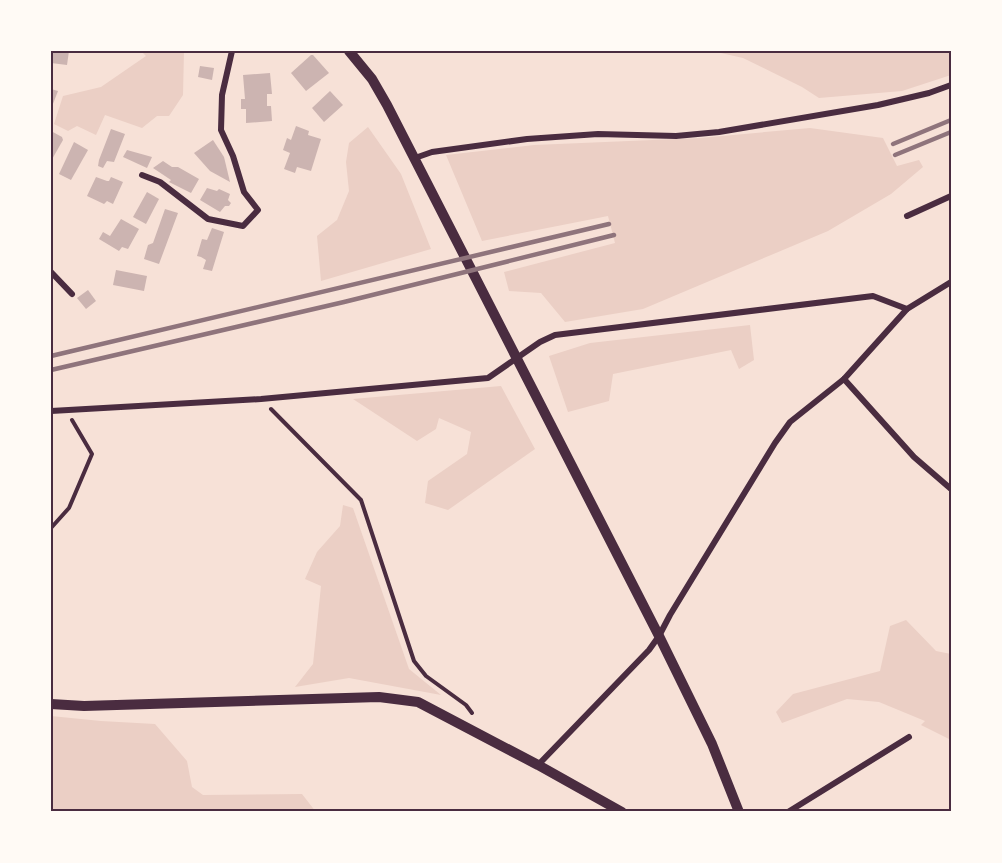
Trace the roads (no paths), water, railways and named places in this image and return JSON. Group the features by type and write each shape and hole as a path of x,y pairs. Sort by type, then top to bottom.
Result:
{"street":[{"path":"142,175 160,182 208,219 243,226 258,210 244,192 234,156 221,130 222,95 232,51"},
{"path":"349,51 372,79 543,407 712,744 740,812"},
{"path":"415,158 432,152 527,139 598,134 676,136 719,132 878,105 929,93 951,85"},
{"path":"907,216 951,196"},
{"path":"51,272 72,294"},
{"path":"538,765 649,650 790,422 844,379 907,309 951,282"},
{"path":"51,411 261,399 488,378 540,342 555,335 873,296 907,309"},
{"path":"844,379 914,457 951,489"},
{"path":"51,704 84,706 379,697 418,702 622,812"},
{"path":"788,812 909,737"}],"railway":[{"path":"893,144 951,120"},
{"path":"895,155 951,132"},
{"path":"51,356 609,224"},
{"path":"51,370 344,302 614,235"}]}
